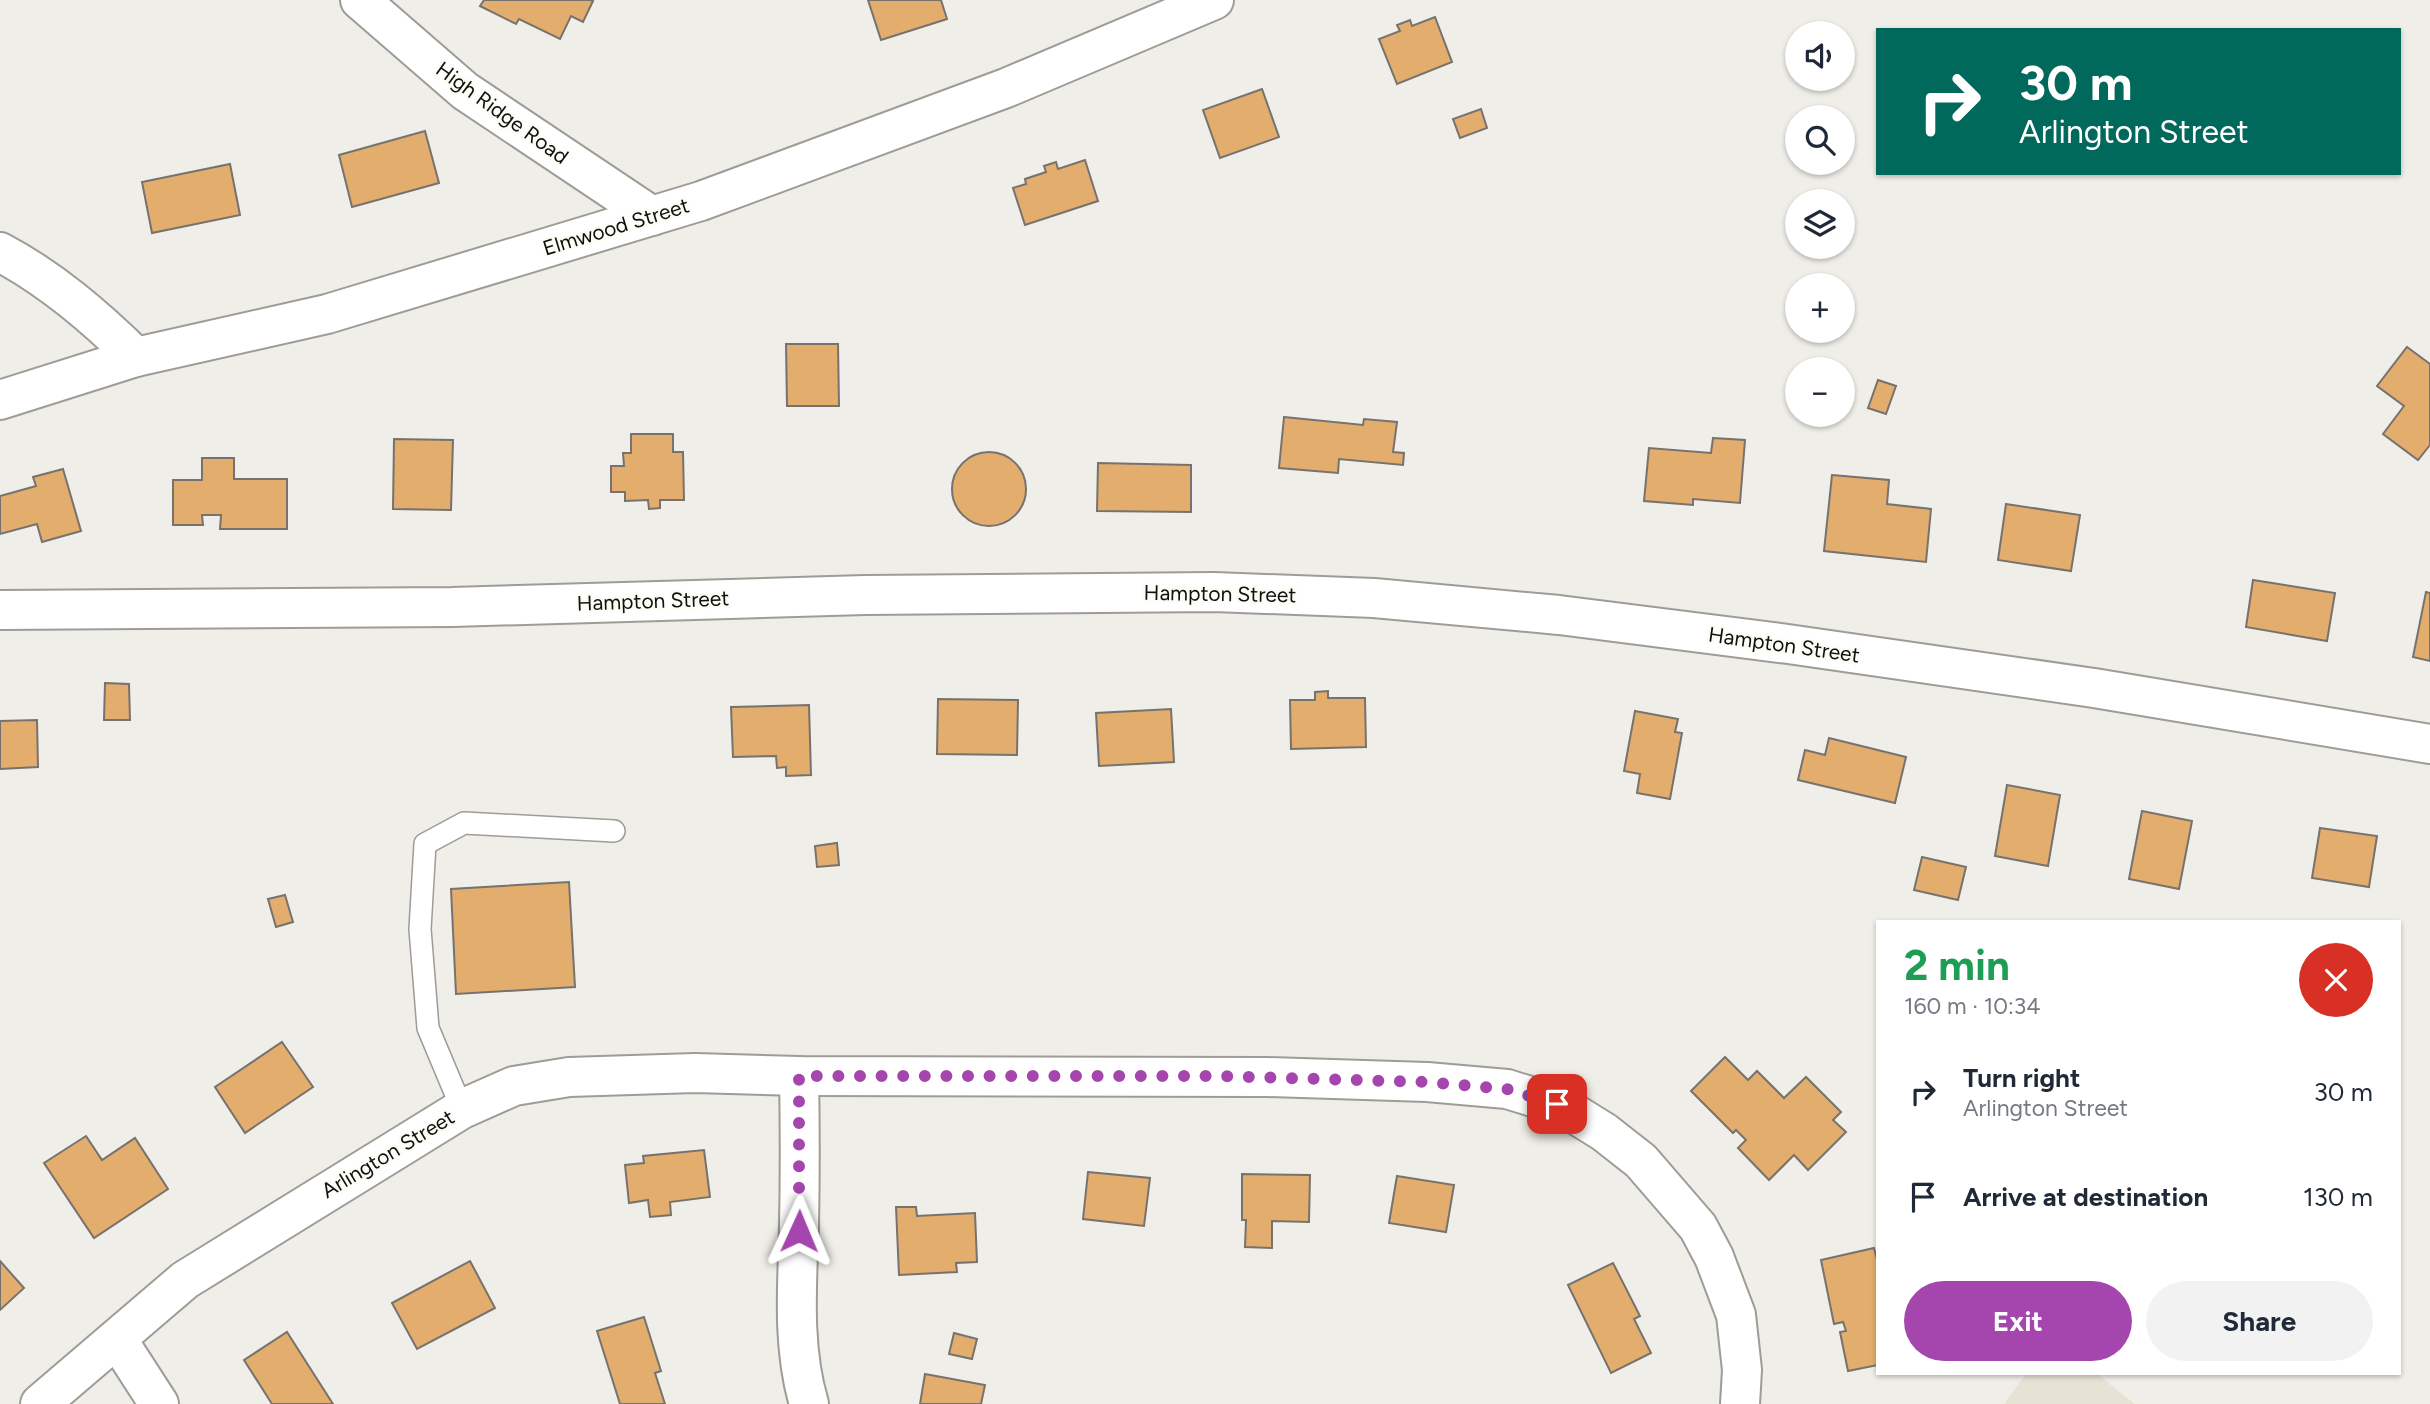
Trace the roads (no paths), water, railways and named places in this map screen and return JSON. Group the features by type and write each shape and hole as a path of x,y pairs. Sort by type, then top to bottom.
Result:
{"street":[{"name":"High Ridge Road","path":"360,0 466,91 652,216"},
{"name":"Elmwood Street","path":"0,400 136,357 327,314 701,201 1006,88 1214,0"},
{"path":"0,252 64,293 100,322 136,357"},
{"name":"Hampton Street","path":"0,610 452,607 893,594 1214,592 1374,598 1559,615 1788,644 2094,688 2430,744"},
{"name":"Arlington Street","path":"40,1404 185,1280 462,1109 514,1086 569,1077 695,1073 799,1076 1240,1076 1426,1082 1507,1089 1562,1106 1604,1132 1641,1161 1698,1227 1714,1257 1736,1315 1742,1370 1740,1404"},
{"path":"799,1076 800,1175 796,1314 803,1383 809,1404"},
{"path":"117,1339 159,1404"}],"lane":[{"path":"462,1109 428,1028 420,929 425,844 464,823 614,831"}]}
